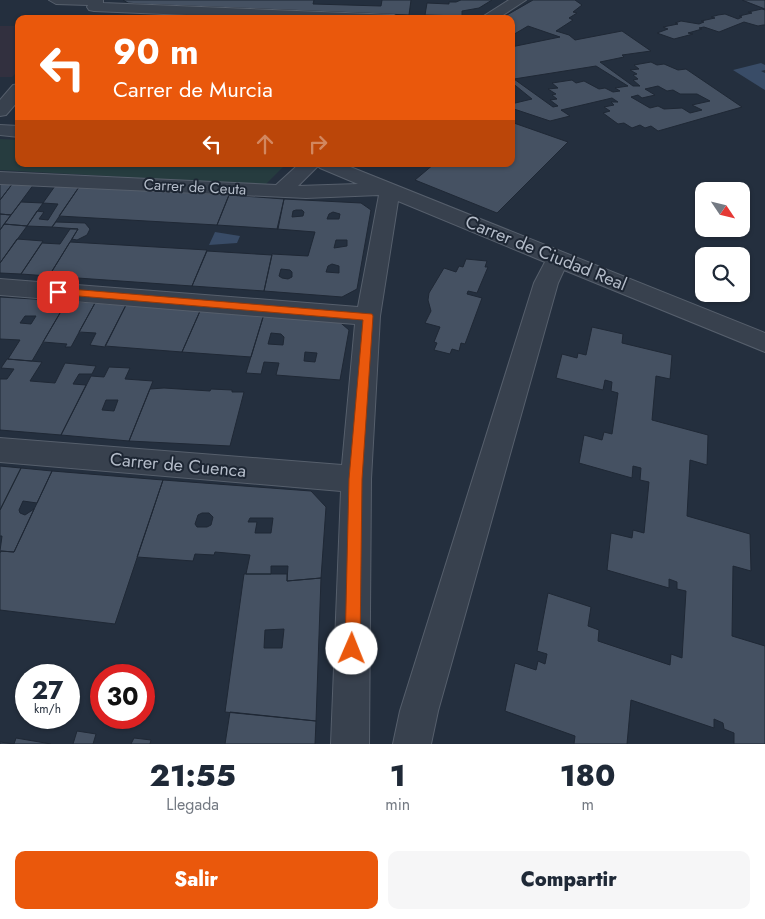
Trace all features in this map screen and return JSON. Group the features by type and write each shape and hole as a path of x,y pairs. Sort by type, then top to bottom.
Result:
{"street":[{"path":"56,0 320,15"},
{"path":"493,15 519,0"},
{"path":"86,15 97,3"},
{"path":"0,84 15,84"},
{"path":"0,111 15,94"},
{"path":"0,130 15,132"},
{"path":"281,191 307,167"},
{"name":"Carrer de Ciudad Real","path":"335,167 765,343"},
{"name":"Carrer de Ceuta","path":"0,178 306,192 390,188"},
{"path":"350,744 356,479 368,316 390,188"},
{"path":"412,744 546,283 558,258"},
{"path":"0,288 368,316"},
{"name":"Carrer de Cuenca","path":"0,450 356,479"}],"shaded area":[{"path":"0,26 15,26 15,74 12,77 0,77"}],"green space":[{"path":"0,139 15,140 15,167 283,167 265,185 0,170"}],"water":[{"path":"761,63 765,65 765,70 761,71 765,73 765,90 733,70"},
{"path":"215,232 240,236 237,243 209,245"}],"building":[{"path":"123,0 314,0 313,4 381,6 382,0 411,0 409,15 139,4 128,3"},
{"path":"461,0 492,0 479,8 462,11 462,15 425,15 427,3 449,4 449,2"},
{"path":"533,0 575,0 582,5 573,12 577,13 569,18 573,20 556,31 569,35 575,40 622,31 651,51 622,55 624,57 600,62 633,86 640,86 633,80 638,79 633,75 637,74 630,70 639,69 634,65 651,62 657,65 664,64 678,70 686,69 742,107 658,131 651,126 645,128 640,125 632,128 624,123 618,124 603,113 610,111 604,107 614,105 611,102 618,102 612,98 561,110 570,116 550,121 515,109 515,103 532,99 515,85 515,80 553,107 558,106 550,100 557,99 552,95 556,94 548,89 558,88 552,83 572,80 576,83 584,81 599,89 605,88 613,92 620,91 615,88 628,86 596,66 515,79 515,46 560,37 528,26 515,34 515,15 507,15","holes":["658,86 667,91 673,90 680,94 697,94 710,101 692,105 702,110 690,113 682,108 664,109 658,106 650,108 631,97 638,95 642,98 655,95 645,89"]},
{"path":"742,0 765,0 765,9"},
{"path":"765,10 765,25 758,26 744,22 719,32 704,27 688,33 693,34 674,39 657,33 668,29 663,27 678,24 675,23 681,21 699,24 704,22 701,21 715,18 711,17 725,14 738,19 742,17 739,16 752,13 748,12"},
{"path":"515,123 568,142 497,213 415,180 430,167 515,167"},
{"path":"0,182 13,183 0,200"},
{"path":"13,183 34,184 11,215 0,214 0,200"},
{"path":"55,186 79,187 52,227 27,226 37,211 44,212 39,219 48,220 58,204 43,203"},
{"path":"79,187 229,195 217,225 59,216"},
{"path":"229,195 284,199 278,229 217,225"},
{"path":"284,199 361,203 371,210 357,289 342,297 264,291 272,254 308,256 315,232 277,229","holes":["302,210 304,212 303,216 292,217 293,211","333,212 340,214 339,219 327,219 329,214","336,240 347,240 347,246 334,248","332,264 339,266 339,273 326,272 328,266","281,269 292,272 292,277 288,279 279,276"]},
{"path":"21,202 43,203 27,226 4,224"},
{"path":"0,214 11,215 0,230"},
{"path":"56,222 85,223 90,229 87,235 77,240 72,239 78,229 52,227"},
{"path":"4,224 27,226 0,263 0,230"},
{"path":"70,229 78,229 49,276 21,274 42,243 60,244"},
{"path":"17,239 43,241 21,274 0,273 0,263"},
{"path":"70,242 207,250 192,286 49,276"},
{"path":"207,251 272,255 264,291 192,286"},
{"path":"466,259 487,261 485,267 488,267 477,293 468,291 467,294 482,298 465,344 461,343 459,351 452,349 450,354 434,350 437,343 434,342 440,327 425,323 431,311 428,300 429,293 444,268 456,272 459,266 463,267"},
{"path":"0,297 67,301 32,361 8,359 20,340 0,339","holes":["25,316 36,316 31,324 20,323"]},
{"path":"67,301 95,303 71,347 65,347 67,344 43,342"},
{"path":"95,303 126,305 105,347 90,345 96,333 79,332"},
{"path":"126,305 200,311 182,352 105,346"},
{"path":"200,311 264,314 251,357 182,352"},
{"path":"264,314 336,319 349,330 340,380 276,375 279,363 264,362 261,374 246,373","holes":["271,333 281,334 284,337 283,345 268,344","305,352 317,353 315,362 304,361"]},
{"path":"592,327 623,334 622,343 672,355 670,379 656,376 652,420 708,435 707,465 690,460 687,516 750,534 751,571 733,566 732,636 765,646 765,744 734,744 734,733 724,729 723,723 714,719 714,728 631,700 627,744 574,744 575,736 505,711 515,663 536,670 538,661 545,664 547,654 537,651 548,593 591,607 588,626 599,630 598,641 670,665 671,654 682,658 686,591 677,589 677,582 669,579 669,588 607,570 611,533 632,538 633,530 644,533 649,482 640,480 641,468 633,466 632,478 579,463 584,435 602,440 604,432 612,434 618,393 611,391 612,382 605,380 603,390 556,378 562,354 577,358 578,353 586,355"},
{"path":"7,359 42,362 30,381 55,383 65,363 96,366 92,374 79,374 73,384 86,385 61,435 0,430 0,379 7,379 14,369 1,368"},
{"path":"109,367 130,368 125,379 153,381 129,441 61,435 91,376 104,377","holes":["106,400 118,400 114,411 102,410"]},
{"path":"150,389 244,392 230,446 129,441"},
{"path":"0,466 21,468 0,510"},
{"path":"21,468 52,471 37,503 23,501 19,510 20,513 25,515 34,509 14,552 0,551 2,536 0,536 0,510"},
{"path":"52,471 163,480 115,624 0,610 0,553 1,551 14,552"},
{"path":"163,480 311,491 326,507 321,578 287,581 288,566 271,566 271,574 246,574 250,555 215,552 214,555 195,554 193,561 137,557","holes":["209,513 213,517 211,525 197,527 195,524 198,515","250,518 273,518 271,533 255,533 257,522 248,522"]},
{"path":"244,574 287,574 287,581 321,578 316,721 225,712","holes":["284,629 282,648 264,648 265,630"]},
{"path":"230,712 316,721 315,744 225,744"},
{"path":"77,731 96,734 93,744 73,744"},
{"path":"16,738 51,744 14,744"},
{"path":"134,738 151,740 150,744 131,744"}],"route":[{"path":"58,292 368,316 356,479 352,649"}]}
